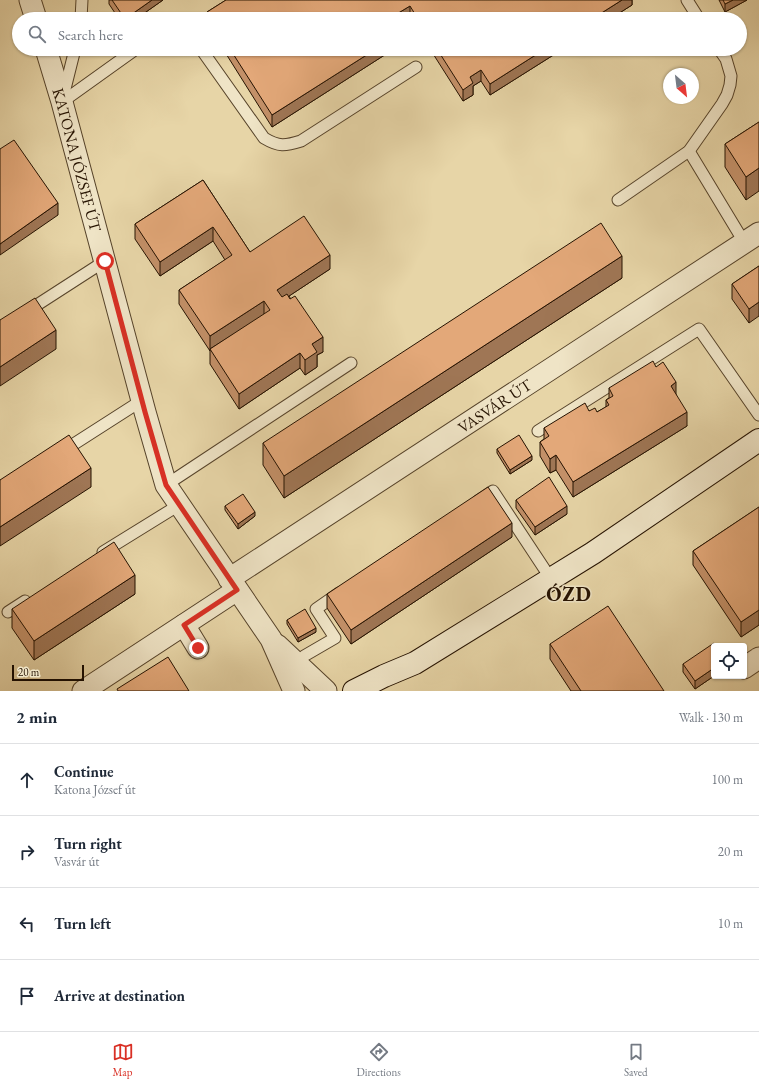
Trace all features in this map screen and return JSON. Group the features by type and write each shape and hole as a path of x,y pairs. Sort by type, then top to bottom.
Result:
{"street":[{"path":"30,0 34,12"},
{"name":"KATONA JÓZSEF ÚT","path":"48,56 62,102 166,485 271,639"},
{"name":"VASVÁR ÚT","path":"83,691 184,625 233,585 752,238"},
{"path":"354,691 415,663 593,553 759,440"},
{"path":"184,625 198,648"},
{"path":"271,639 294,691"},
{"path":"271,639 326,691"},
{"path":"747,666 759,658"},
{"path":"386,691 415,663"}],"lane":[{"path":"81,12 82,0"},
{"path":"687,0 695,12"},
{"path":"62,102 73,56"},
{"path":"62,102 126,56"},
{"path":"206,56 264,138 274,144 286,146 301,142 416,67"},
{"path":"618,200 689,151 727,95 730,85 729,69 724,56"},
{"path":"689,151 752,238"},
{"path":"20,316 105,261"},
{"path":"538,431 699,329 759,415"},
{"path":"166,485 351,363"},
{"path":"53,457 142,401"},
{"path":"467,508 493,491 551,579"},
{"path":"94,558 179,504"},
{"path":"304,656 335,638 316,609 349,587"},
{"path":"8,612 34,595"}],"building":[{"path":"112,0 152,0 135,12 120,12"},
{"path":"226,0 622,0 603,12 414,12 410,6 400,12 207,12"},
{"path":"723,0 733,0 725,4"},
{"path":"234,56 365,56 272,115"},
{"path":"441,56 534,56 490,84 481,70 470,77 473,83 463,90"},
{"path":"759,122 759,168 746,177 725,144"},
{"path":"14,140 58,203 0,244 0,149"},
{"path":"203,180 250,252 304,216 330,255 277,290 282,297 287,294 290,299 295,296 323,337 312,344 317,352 305,360 300,353 239,394 210,349 270,310 264,301 210,336 179,290 232,255 213,227 160,262 135,224"},
{"path":"601,223 622,256 284,476 263,443"},
{"path":"759,266 759,302 749,309 732,284"},
{"path":"35,298 56,330 0,367 0,320"},
{"path":"653,361 656,367 663,362 676,382 671,386 687,412 573,482 556,455 550,459 540,442 549,436 544,428 585,403 589,411 595,408 597,412 609,405 606,400 613,396 609,388"},
{"path":"69,435 91,468 0,527 0,480"},
{"path":"519,435 532,456 510,470 497,449"},
{"path":"549,477 567,506 535,527 516,500"},
{"path":"488,487 512,523 351,630 327,594"},
{"path":"243,494 255,512 238,524 225,506"},
{"path":"759,507 759,610 741,622 693,551"},
{"path":"114,542 135,575 34,641 12,609"},
{"path":"608,606 664,691 581,691 550,644"},
{"path":"305,609 316,628 298,638 287,620"},
{"path":"711,645 711,670 695,681 683,664"},
{"path":"168,657 189,691 118,691 117,689"}],"district":[{"name":"ÓZD","path":"569,594"}],"route":[{"path":"105,261 166,485 237,590 184,625 198,648"}]}
